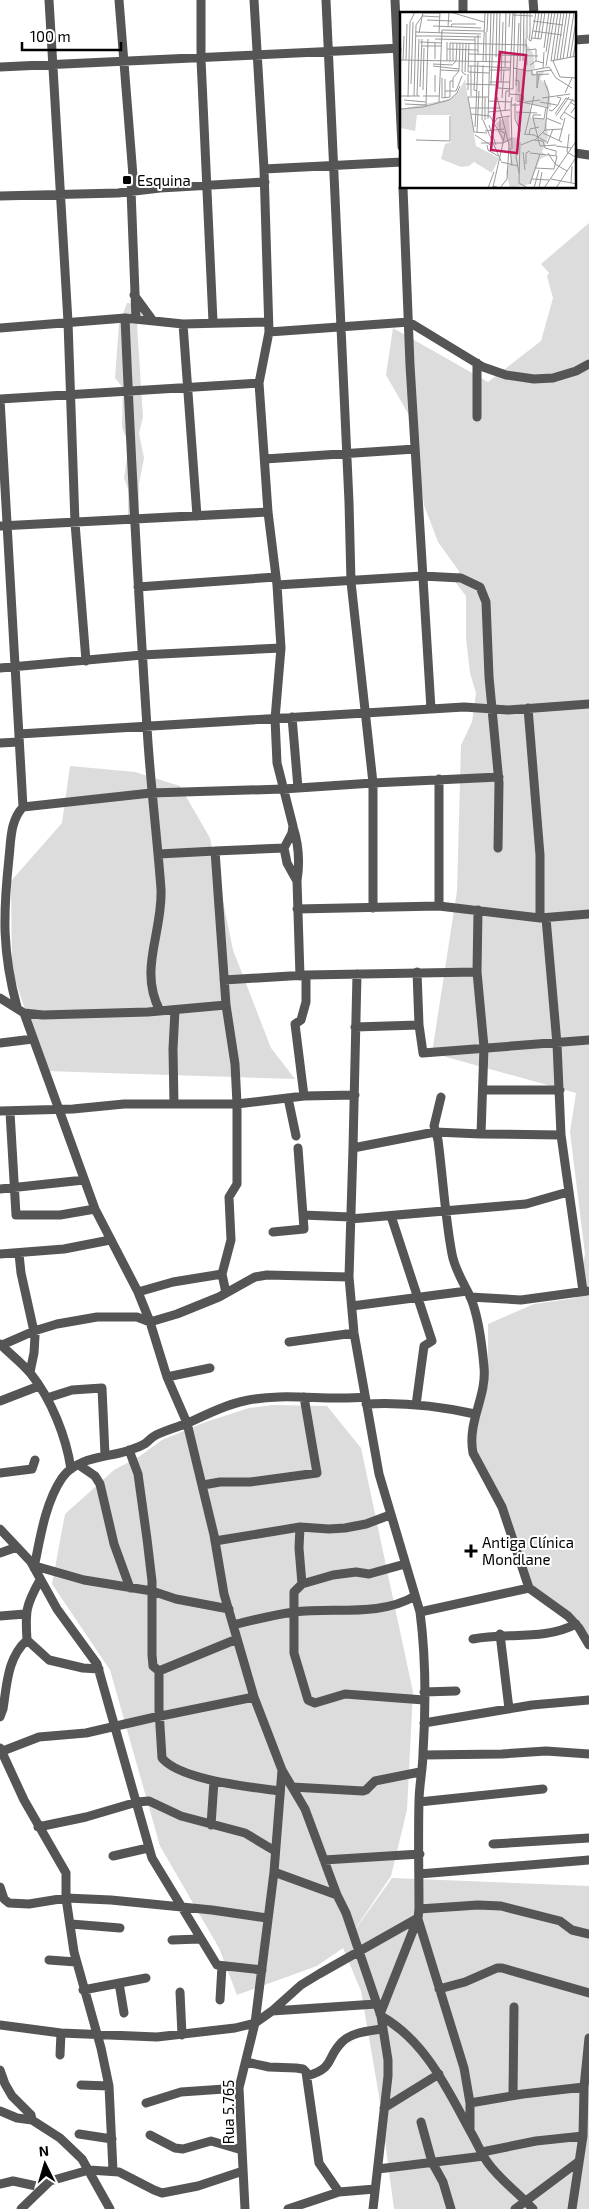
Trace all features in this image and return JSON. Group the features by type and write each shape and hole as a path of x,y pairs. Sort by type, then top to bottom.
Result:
{"street":[{"path":"48,0 68,322 75,523 86,661"},
{"path":"119,0 132,176 136,319"},
{"path":"201,0 201,59 213,322"},
{"path":"254,0 264,170 269,332 259,383 268,512 277,581 281,648 275,719 277,763 293,826 300,866 296,881 297,909 306,1002 301,1020 295,1024 304,1096"},
{"path":"326,0 332,166 347,453 351,582 373,783 373,908"},
{"path":"395,0 400,81"},
{"path":"576,40 589,39"},
{"path":"0,67 201,59 399,48"},
{"path":"576,154 589,154"},
{"path":"264,170 400,162"},
{"path":"0,196 118,193 131,190 264,182"},
{"path":"403,189 422,576 431,709"},
{"path":"134,295 153,321"},
{"path":"0,328 125,318 183,324 268,322"},
{"path":"125,318 146,726 151,793 159,854 161,904 150,964 154,999 160,1011"},
{"path":"269,332 409,322 477,363 506,375 534,379 553,378 568,374 589,364"},
{"path":"183,324 186,388 197,516"},
{"path":"477,363 477,417"},
{"path":"259,383 0,399 3,526 15,666 23,807 14,819 4,907 4,938 8,974 60,1108 64,1127 95,1209 138,1292 150,1322 167,1377 187,1423 203,1486 229,1609 254,1697 282,1770 306,1809 337,1895 346,1913 380,2015 388,2060 378,2169 372,2209"},
{"path":"265,459 416,449"},
{"path":"3,526 268,512"},
{"path":"138,587 277,581 351,582 422,576 461,578 480,587 486,602 491,708 499,777 498,848"},
{"path":"0,668 142,655 281,648"},
{"path":"0,743 19,738 146,726 464,707 528,708 589,704"},
{"path":"352,1306 417,1296 468,1294 521,1300 586,1291 574,1236 561,1135 557,1044 543,918 528,708"},
{"path":"292,717 298,788"},
{"path":"23,807 151,793 283,789 499,777"},
{"path":"439,779 439,906"},
{"path":"293,826 292,833 284,848 287,863 296,881"},
{"path":"159,854 284,848"},
{"path":"215,851 226,1005 235,1064 237,1104 237,1184 228,1197 231,1240 222,1274 226,1293"},
{"path":"297,909 439,906 543,918 589,914"},
{"path":"478,910 477,972 484,1047 481,1134"},
{"path":"224,980 417,972 477,972"},
{"path":"417,972 419,1025 423,1053 589,1040"},
{"path":"357,974 349,1276 354,1333 379,1474 420,1612 423,1635 424,1722 419,1802 419,1914 439,1988 464,2068 470,2103 470,2130"},
{"path":"0,998 21,1010 43,1015 148,1012 226,1005"},
{"path":"148,1012 154,999"},
{"path":"174,1104 172,1049 175,1010"},
{"path":"355,1026 419,1025"},
{"path":"0,1043 33,1038"},
{"path":"483,1090 560,1090"},
{"path":"95,1209 60,1215 18,1216 15,1213 5,1111 124,1104 237,1104 304,1096 355,1095"},
{"path":"441,1097 435,1132 438,1140 452,1254 462,1286 468,1294 477,1321 484,1370 482,1391 475,1414 471,1443 473,1453 502,1507 529,1588 568,1616 576,1624 589,1645"},
{"path":"288,1098 296,1136"},
{"path":"353,1148 435,1132 561,1135"},
{"path":"273,1232 304,1229 298,1148"},
{"path":"0,1189 84,1180"},
{"path":"303,1215 350,1218 391,1216 526,1204 568,1192"},
{"path":"391,1216 432,1341 424,1346 416,1405"},
{"path":"0,1254 64,1249 110,1240"},
{"path":"19,1254 21,1273 34,1331 35,1345 30,1372"},
{"path":"138,1292 173,1282 222,1274"},
{"path":"130,1588 114,1544 100,1484 95,1476 75,1467 47,1398 30,1372 0,1345 57,1324 107,1316 137,1317 150,1322 177,1314 226,1293 255,1277 267,1275 349,1276"},
{"path":"289,1342 354,1333"},
{"path":"167,1377 210,1368"},
{"path":"0,1401 39,1386"},
{"path":"47,1398 72,1390 102,1388 106,1455"},
{"path":"34,1567 43,1527 54,1493 62,1478 75,1467 106,1455 145,1444 155,1435 203,1415 244,1401 304,1397 416,1405 475,1414"},
{"path":"203,1486 220,1482 250,1482 317,1473 304,1397"},
{"path":"129,1450 138,1474 150,1561 152,1655 154,1666 159,1671 161,1753 165,1761 214,1781 279,1791"},
{"path":"0,1474 32,1469 35,1460"},
{"path":"215,1541 300,1527 345,1528 366,1524 390,1515"},
{"path":"300,1527 299,1548 302,1584"},
{"path":"0,1529 34,1567 57,1609 99,1669 152,1858 212,1958 222,1966 262,1970"},
{"path":"0,1553 17,1547"},
{"path":"405,1564 369,1574 356,1572 333,1575 302,1584 294,1592 296,1664 308,1700 311,1703 345,1694 424,1696 456,1691"},
{"path":"34,1567 84,1580 152,1591 176,1600 229,1609"},
{"path":"40,1580 31,1596 25,1614 27,1640 49,1660 83,1668 99,1669"},
{"path":"420,1612 529,1588"},
{"path":"233,1625 294,1612 368,1609 405,1602 415,1596"},
{"path":"0,1616 25,1614"},
{"path":"473,1639 500,1634 512,1636 553,1633 576,1624"},
{"path":"500,1634 509,1709"},
{"path":"159,1671 237,1639"},
{"path":"0,1717 10,1667 19,1646 27,1640"},
{"path":"0,1666 10,1667"},
{"path":"113,2171 109,2086 101,2048 76,1962 66,1898 66,1873 11,1776 0,1750 39,1737 86,1734 254,1697"},
{"path":"424,1722 509,1709 589,1700"},
{"path":"423,1755 502,1754 538,1751 589,1754"},
{"name":"Rua 5.765","path":"245,2209 239,2088 255,2023 274,1872 282,1770"},
{"path":"292,1787 363,1791 375,1781 420,1772"},
{"path":"212,1825 214,1781"},
{"path":"419,1802 543,1789"},
{"path":"38,1826 86,1817 137,1802 149,1801 181,1816 245,1833 275,1852"},
{"path":"493,1844 589,1838"},
{"path":"113,1856 148,1848"},
{"path":"324,1860 420,1854"},
{"path":"420,1874 589,1860"},
{"path":"274,1872 337,1895"},
{"path":"0,1887 4,1899 9,1903 29,1904 66,1898 111,1900 267,1918"},
{"path":"0,2025 61,2033 157,2037 255,2023 272,2011 301,1985 360,1952 419,1914 478,1905 501,1906 560,1921 572,1930 589,1934"},
{"path":"380,2015 419,1914"},
{"path":"71,1924 120,1928"},
{"path":"172,1940 200,1938"},
{"path":"49,1960 76,1962"},
{"path":"220,2000 222,1966"},
{"path":"439,1988 502,1968 589,1993"},
{"path":"83,1990 146,1978"},
{"path":"119,1983 124,2012"},
{"path":"180,1992 182,2034"},
{"path":"272,2011 376,2004"},
{"path":"514,2007 514,2095"},
{"path":"380,2015 394,2024 424,2052 439,2074 483,2154 504,2182 533,2209"},
{"path":"307,2076 324,2070 342,2041 349,2037 382,2029"},
{"path":"60,2055 61,2033"},
{"path":"572,2209 583,2136 586,2100 584,2088 589,2038"},
{"path":"246,2062 269,2067 303,2069 307,2076 310,2113 319,2163 339,2192"},
{"path":"0,2070 2,2084 31,2115 32,2120"},
{"path":"384,2108 439,2074"},
{"path":"81,2085 109,2086"},
{"path":"146,2103 181,2092 239,2088"},
{"path":"470,2103 514,2095 584,2088"},
{"path":"0,2112 17,2118 32,2120 60,2138 82,2159 90,2170 107,2208"},
{"path":"421,2122 432,2162 443,2182 451,2209"},
{"path":"79,2134 112,2139"},
{"path":"150,2135 176,2148 211,2141 242,2150"},
{"path":"378,2169 483,2154 528,2142 583,2136"},
{"path":"515,2209 578,2162"},
{"path":"22,2208 42,2187 60,2176 90,2170 113,2171 162,2192 198,2186 244,2171"},
{"path":"0,2184 13,2182 42,2187"},
{"path":"288,2209 339,2192 375,2189"}],"shaded area":[{"path":"589,223 589,1640 530,1586 476,1454 477,1426 488,1385 488,1324 534,1304 576,1298 585,1254 570,1132 576,1093 432,1053 457,891 461,745 472,722 476,693 470,673 466,638 466,596 456,583 459,571 438,542 424,505 414,424 386,375 393,328 488,382 541,341 553,298 547,276 549,273 541,264"},
{"path":"127,303 147,304 151,317 137,325 143,417 139,433 144,458 139,484 139,512 131,519 128,516 128,489 124,478 129,445 122,427 123,388 115,378 119,324"},
{"path":"70,766 135,772 180,786 210,838 233,950 271,1048 295,1079 45,1071 12,970 11,881 62,823"},
{"path":"273,1405 327,1406 361,1448 413,1692 407,1810 391,1876 347,1941 392,1878 589,1886 589,2209 394,2209 379,2096 361,1991 343,1948 317,1966 237,1995 219,1948 160,1846 110,1670 52,1584 65,1514 114,1470 140,1456 162,1440 203,1423 249,1408"}],"place":[{"name":"Esquina","path":"127,180"},
{"name":"Antiga Clínica Mondlane","path":"471,1551"}]}
